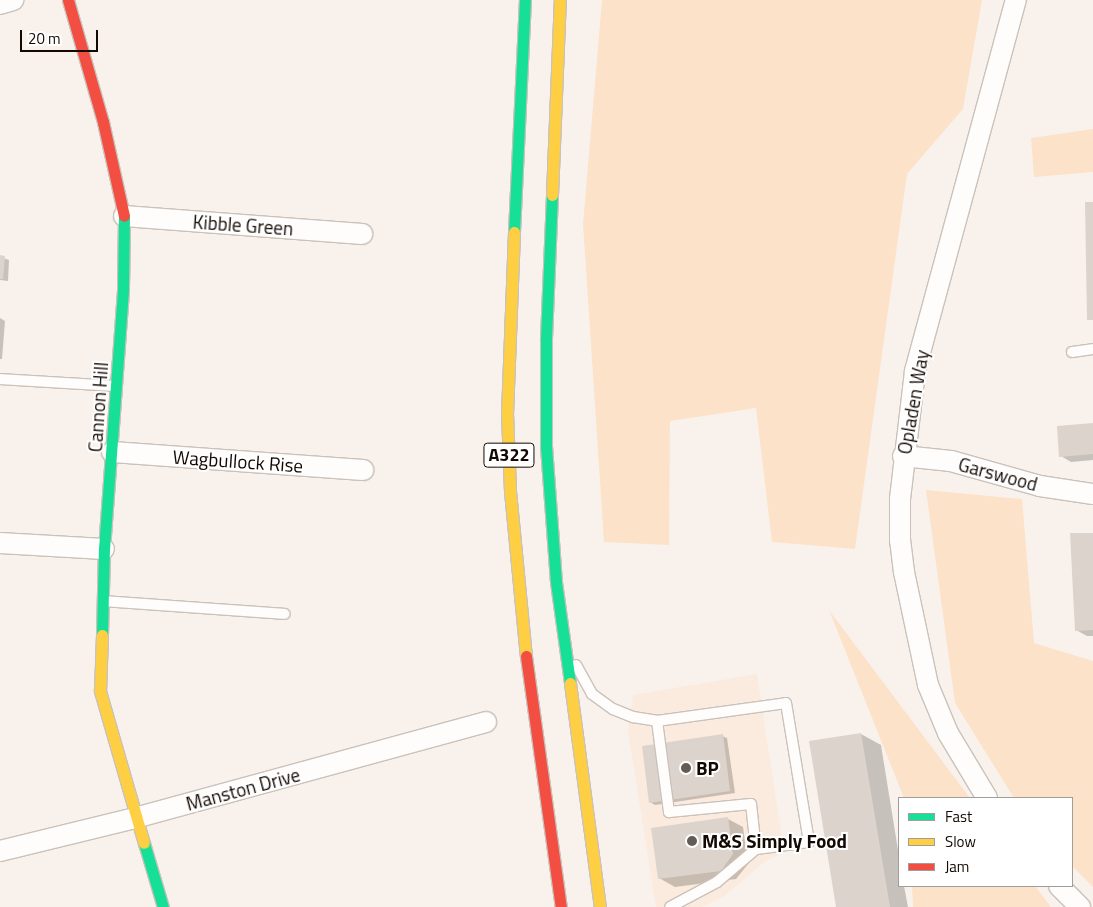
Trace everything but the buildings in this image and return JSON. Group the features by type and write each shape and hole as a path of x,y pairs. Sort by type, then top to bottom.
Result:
{"main road":[{"name":"Cannon Hill","path":"68,0 104,122 124,216 123,289 104,549 100,691 135,818 163,907"},
{"name":"A322","path":"525,0 510,327 509,452 525,647 562,907"},
{"name":"A322","path":"560,0 545,401 551,526 564,645 600,907"}],"street":[{"path":"0,4 12,0"},
{"name":"Opladen Way","path":"986,797 945,726 928,686 912,623 900,540 903,456 915,371 1016,0"},
{"name":"Kibble Green","path":"124,216 362,234"},
{"name":"Wagbullock Rise","path":"112,452 363,470"},
{"name":"Garswood","path":"903,456 951,461 1040,486 1093,494"},
{"path":"0,543 104,549"},
{"name":"Manston Drive","path":"0,851 135,818 486,722"},
{"path":"1060,887 1080,907"}],"lane":[{"path":"1072,352 1093,349"},
{"path":"0,379 116,386"},
{"path":"103,601 286,614"},
{"path":"564,645 592,694 613,709 633,717 657,721 786,703 809,842 756,849 717,882 670,907"},
{"path":"657,721 669,812 751,804 756,849"}],"shaded area":[{"path":"602,0 982,0 963,109 907,174 855,549 772,542 756,408 670,421 669,545 604,542 583,224"},
{"path":"1093,129 1093,172 1034,177 1031,138"},
{"path":"926,490 1022,499 1034,643 1093,661 1093,887 1073,867 1073,797 1013,797 955,703"},
{"path":"829,610 969,797 904,797"},
{"path":"757,674 784,852 763,863 723,897 702,907 656,907 628,731 633,695"},
{"path":"912,887 1036,887 1051,907 913,907"}],"traffic: fast":[{"path":"514,232 525,0"},
{"path":"552,195 546,340 546,446 556,582 570,683"},
{"path":"102,635 104,549 123,289 124,216"},
{"path":"144,843 163,907"}],"traffic: slow":[{"path":"552,195 560,0"},
{"path":"514,232 507,413 510,491 526,656"},
{"path":"102,635 100,691 144,843"},
{"path":"570,683 600,907"}],"traffic: jam":[{"path":"68,0 103,122 124,216"},
{"path":"526,656 561,907"}],"place":[{"name":"BP","path":"686,768"},
{"name":"M&S Simply Food","path":"692,841"}]}
